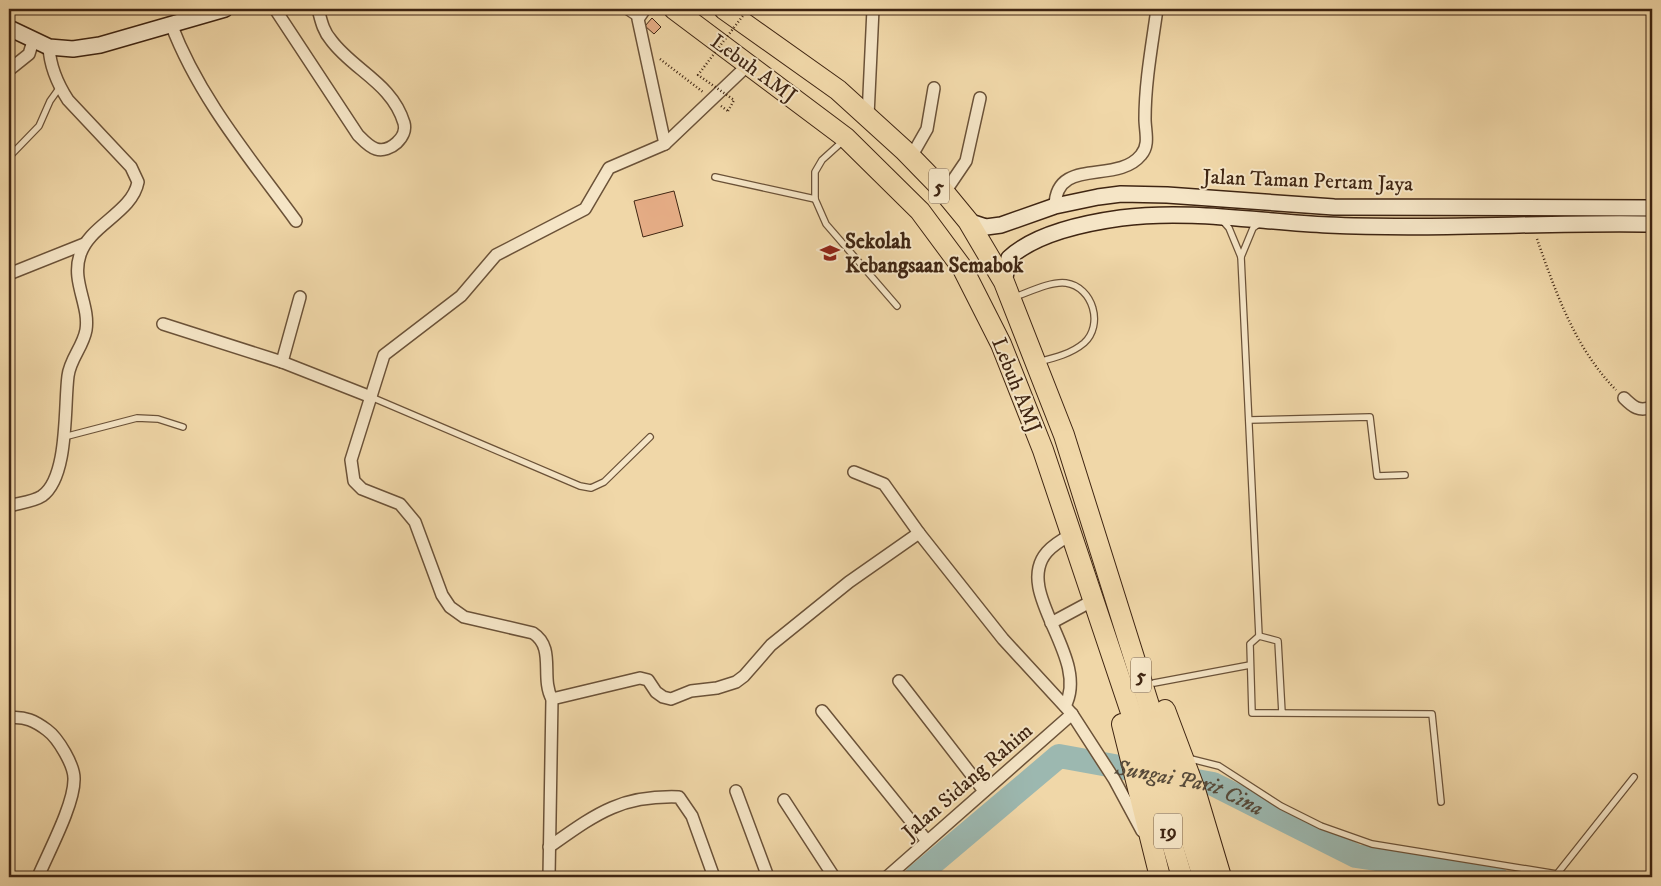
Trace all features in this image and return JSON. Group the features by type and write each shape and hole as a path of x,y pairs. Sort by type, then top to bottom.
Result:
{"highway":[{"name":"Lebuh AMJ","path":"674,9 846,138 920,211 963,269 1001,344 1043,450 1072,534 1145,782"},
{"name":"Lebuh AMJ","path":"724,9 838,90 911,157 945,192 968,221 1008,290 1064,435 1113,586 1179,764 1203,877"},
{"path":"1113,586 1154,683 1179,764"},
{"path":"1145,782 1154,853 1160,877"},
{"name":"19","path":"1145,782 1182,877"},
{"path":"1186,791 1221,877"}],"street":[{"path":"9,28 33,41 49,46 73,49 100,45 171,24 203,12 225,9"},
{"path":"275,9 358,135 375,149 383,150 392,146 402,139 405,133 404,123 380,84 338,49 329,39 322,26 318,9"},
{"path":"645,9 638,19 665,144"},
{"path":"868,116 873,9"},
{"path":"1055,206 1058,190 1075,175 1122,168 1140,157 1144,151 1147,141 1146,94 1157,9"},
{"path":"171,24 180,49 205,96 296,221"},
{"path":"9,70 29,54 33,41"},
{"path":"9,274 84,244 132,197 138,182 131,167 68,100 54,73 49,46"},
{"path":"549,877 552,699 547,689 546,647 541,638 533,633 464,618 450,607 442,595 415,522 400,504 362,489 354,482 350,460 384,355 461,296 496,254 585,209 609,168 665,144 749,64"},
{"path":"911,157 927,129 934,88"},
{"path":"945,192 966,161 980,98"},
{"name":"Jalan Taman Pertam Jaya","path":"968,221 986,226 1001,226 1055,206 1121,194 1167,195 1334,207 1652,208"},
{"name":"Jalan Taman Pertam Jaya","path":"1008,290 1009,258 1032,241 1050,234 1121,218 1190,216 1328,225 1393,226 1652,224"},
{"path":"9,506 41,497 56,478 64,437 68,374 86,330 77,269 84,244"},
{"path":"282,362 300,297"},
{"path":"163,324 282,362 370,397"},
{"path":"1624,398 1634,408 1644,410 1652,407"},
{"path":"854,472 884,484 919,533 1003,639 1068,710 1085,732 1114,779 1154,853"},
{"path":"552,699 640,678 648,680 656,692 663,697 671,699 691,691 727,686 744,676 771,645 849,582 919,533"},
{"path":"1068,710 1071,687 1070,673 1062,645 1051,623 1038,582 1040,566 1046,553 1072,534"},
{"path":"1051,623 1092,601"},
{"path":"899,681 984,791"},
{"path":"822,710 927,841"},
{"name":"Jalan Sidang Rahim","path":"887,877 984,791 1068,710"},
{"path":"9,718 21,717 35,721 53,735 67,756 75,779 70,801 38,877"},
{"path":"736,791 768,877"},
{"path":"549,846 599,812 612,806 635,800 679,797 692,816 714,877"},
{"path":"784,800 834,877"}],"lane":[{"path":"623,9 638,19"},
{"path":"9,157 39,126 50,101 60,87"},
{"path":"846,138 822,160 815,172 815,199 826,224 897,306"},
{"path":"715,177 815,199"},
{"path":"1220,218 1229,228 1241,257 1259,636"},
{"path":"1241,257 1253,228 1262,221"},
{"path":"1008,290 1065,283 1082,289 1092,304 1094,325 1085,342 1064,355 1036,363"},
{"path":"370,397 580,486 592,488 604,482 650,437"},
{"path":"1249,420 1370,417 1377,476 1405,475"},
{"path":"64,437 137,418 158,419 183,427"},
{"path":"1259,636 1250,644 1252,713 1432,714 1441,802"},
{"path":"1259,636 1278,641 1282,713"},
{"path":"1154,683 1250,665"},
{"path":"1179,764 1219,766 1281,806 1321,826 1372,844 1560,876 1634,777"}],"path":[{"path":"655,55 728,111 734,100 698,75 748,9"},
{"path":"1531,224 1553,284 1576,336 1594,366 1624,398"}],"building":[{"path":"652,18 661,27 654,34 645,26"},
{"path":"674,191 683,226 643,237 634,201"}],"waterway":[{"name":"Sungai Parit Cina","path":"916,877 1059,756 1213,784 1356,856 1496,877"}],"place":[{"name":"Sekolah Kebangsaan Semabok","path":"830,253"}]}
